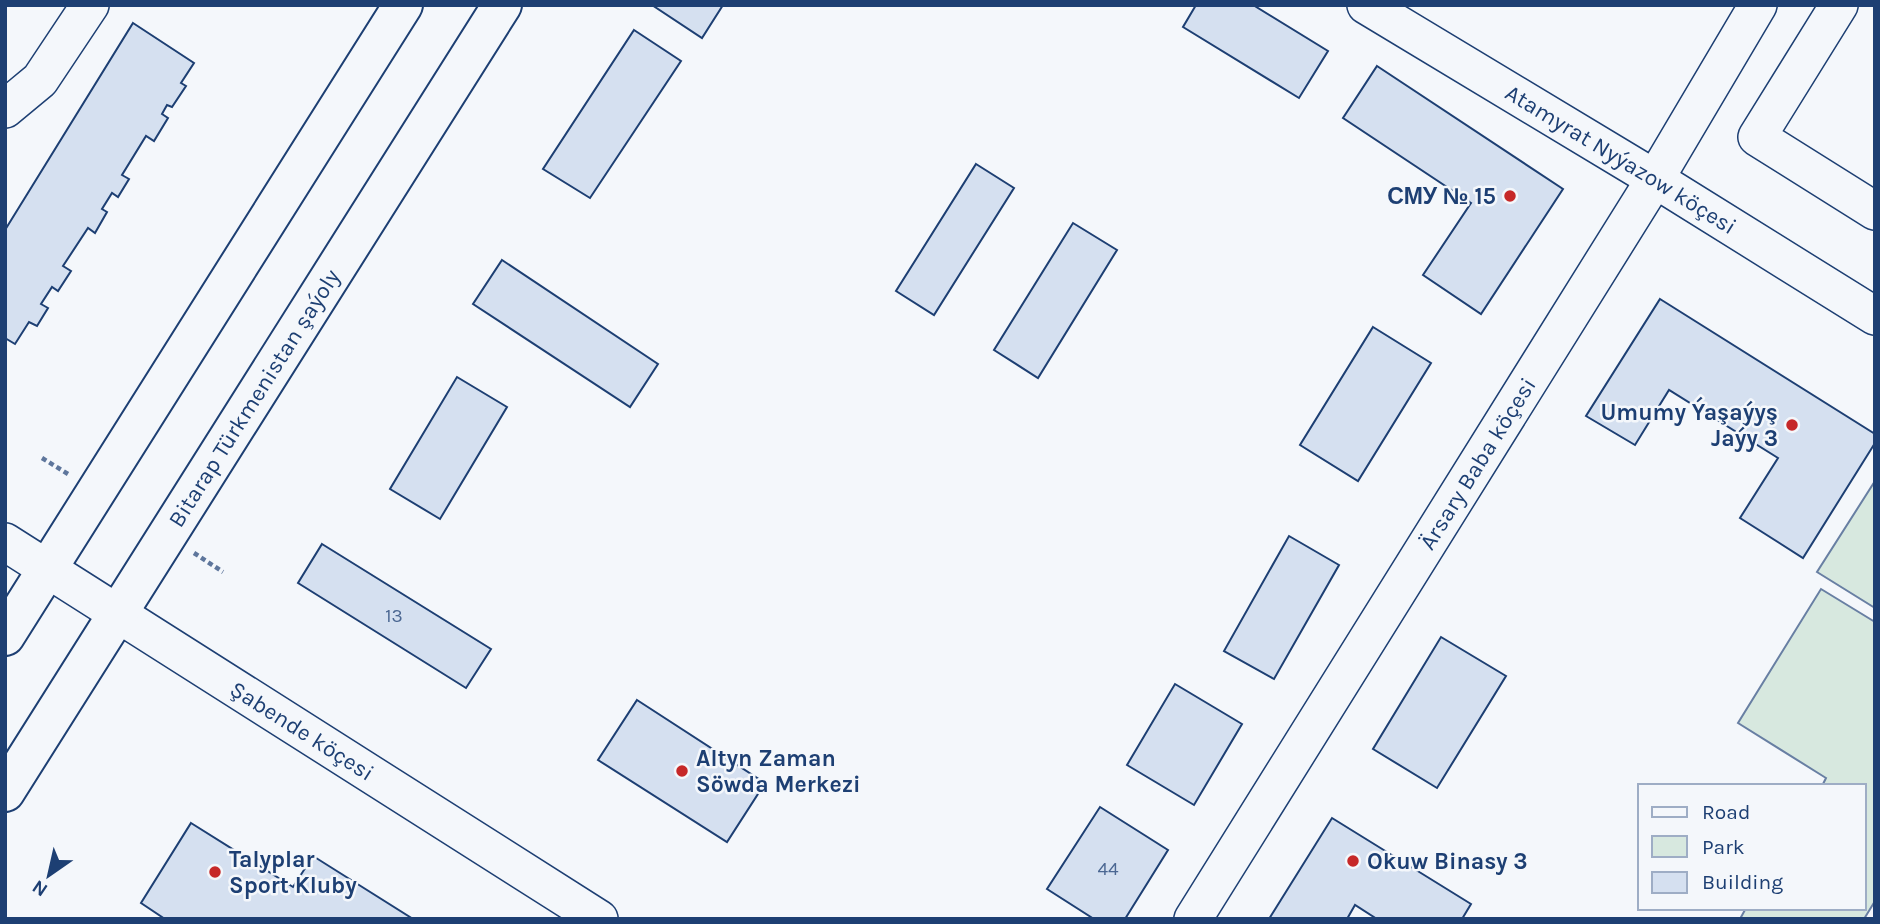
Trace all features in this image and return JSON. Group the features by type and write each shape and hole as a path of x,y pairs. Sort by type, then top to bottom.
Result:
{"main road":[{"path":"5,636 403,5"},
{"name":"Bitarap Türkmenistan şaýoly","path":"5,792 502,5"}],"street":[{"path":"5,109 40,80 90,5"},
{"name":"Atamyrat Nyýazow köçesi","path":"1366,5 1655,179 1875,316"},
{"name":"Ärsary Baba köçesi","path":"1193,919 1655,179 1758,5"},
{"path":"1839,5 1757,137 1875,211"},
{"name":"Şabende köçesi","path":"5,542 599,919"}],"path":[{"path":"42,458 96,492"},
{"path":"167,536 223,572"}],"green space":[{"path":"1875,481 1875,608 1817,572"},
{"path":"1821,589 1875,622 1875,901 1864,919 1740,919 1745,910 1866,910 1866,784 1823,784 1826,778 1738,723"}],"building":[{"path":"652,5 723,5 702,38"},
{"path":"1196,5 1253,5 1328,51 1299,98 1183,27"},
{"path":"133,23 194,63 181,83 186,86 172,107 167,105 162,114 168,118 154,141 146,136 122,175 129,179 118,197 112,193 102,209 107,212 95,233 88,228 63,266 71,271 58,291 52,287 41,304 48,308 37,326 29,322 15,344 5,338 5,230"},
{"path":"634,30 681,61 590,198 543,169"},
{"name":"СМУ № 15","path":"1377,66 1563,189 1481,314 1423,275 1471,203 1343,118"},
{"path":"976,164 1014,188 934,315 896,291"},
{"path":"1073,223 1117,250 1038,378 994,350"},
{"path":"502,260 658,364 630,407 473,304"},
{"name":"Umumy Ýaşaýyş Jaýy 3","path":"1660,299 1875,434 1875,443 1803,558 1740,518 1778,458 1669,390 1635,445 1586,416"},
{"path":"1373,327 1431,363 1358,481 1300,445"},
{"path":"457,377 507,407 440,519 390,489"},
{"path":"1289,536 1339,565 1274,679 1224,651"},
{"path":"322,544 491,649 466,688 298,583"},
{"path":"1441,637 1506,676 1437,788 1373,749"},
{"path":"1175,684 1242,724 1194,805 1127,765"},
{"name":"Altyn Zaman Söwda Merkezi","path":"637,700 765,783 727,842 598,760"},
{"path":"1100,807 1168,850 1125,919 1094,919 1047,889"},
{"name":"Okuw Binasy 3","path":"1332,818 1471,904 1462,919 1377,919 1355,905 1347,919 1269,919"},
{"name":"Talyplar Sport Kluby","path":"191,823 293,887 313,856 413,919 165,919 141,903"}],"place":[{"name":"СМУ № 15","path":"1510,196"},
{"name":"Umumy Ýaşaýyş Jaýy 3","path":"1792,425"},
{"name":"Altyn Zaman Söwda Merkezi","path":"682,771"},
{"name":"Okuw Binasy 3","path":"1353,861"},
{"name":"Talyplar Sport Kluby","path":"215,872"}]}
